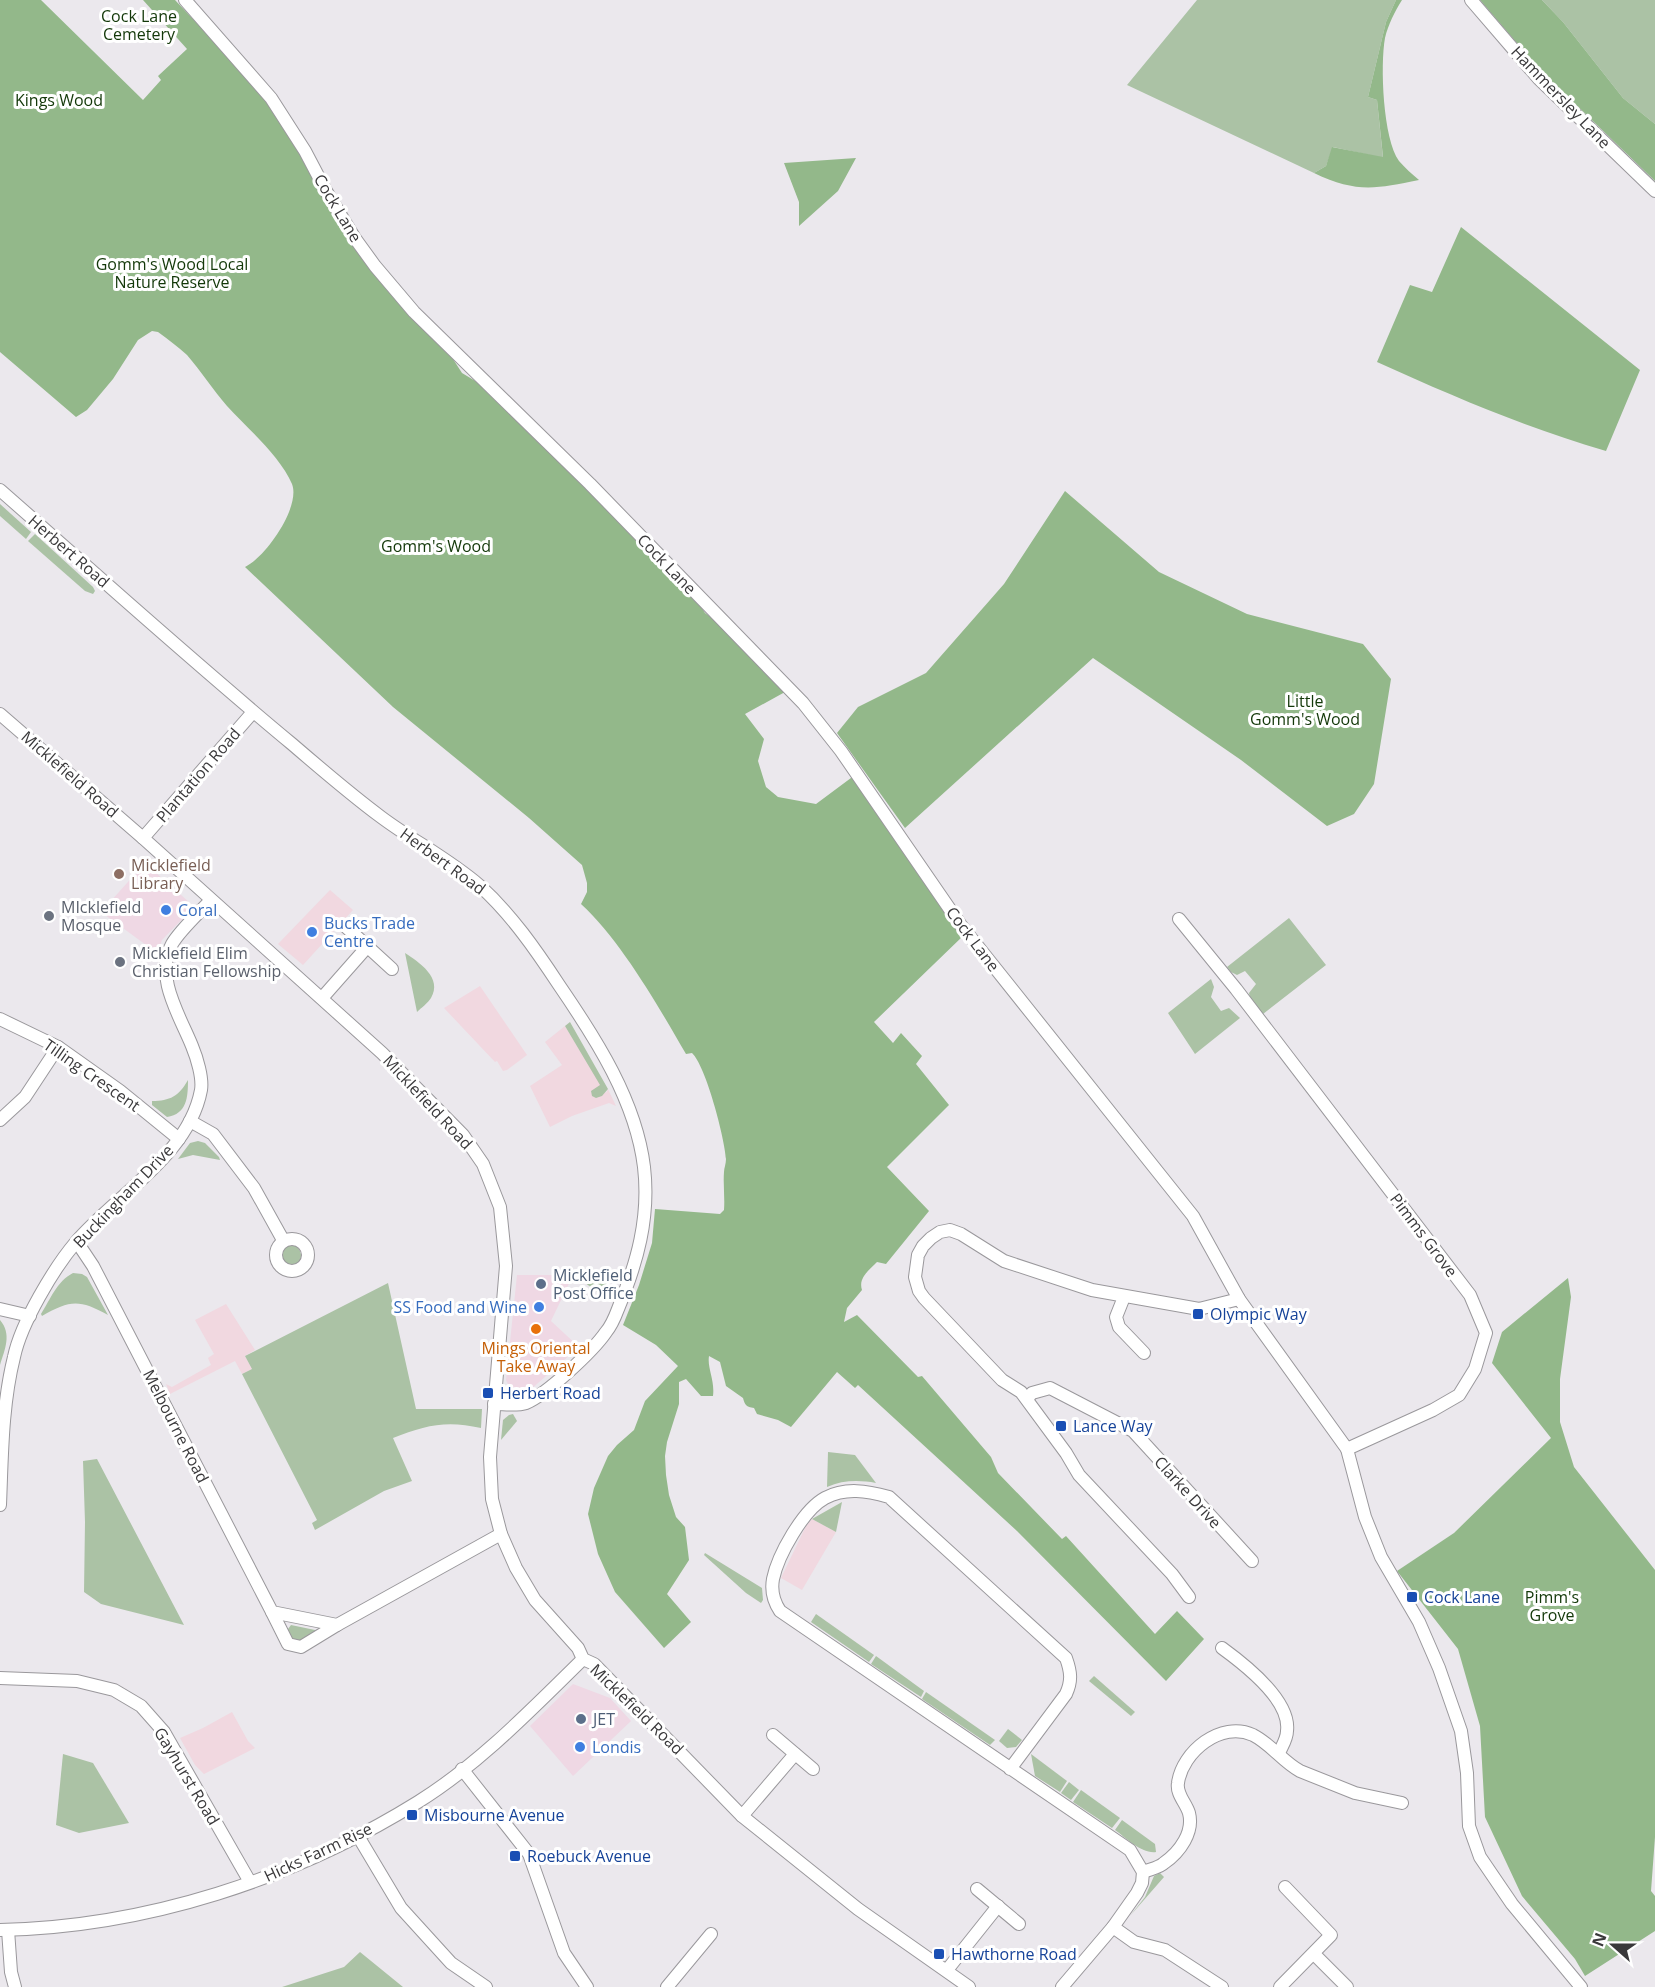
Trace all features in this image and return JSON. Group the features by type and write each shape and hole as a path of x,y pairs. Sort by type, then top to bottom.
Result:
{"street":[{"name":"Cock Lane","path":"185,0 271,98 305,151 354,237 414,312 590,484 803,703 841,751 960,924 1192,1216 1239,1299 1347,1449 1360,1503 1373,1539 1419,1622 1439,1668 1461,1731 1467,1773 1469,1826 1480,1857 1512,1904 1581,1987"},
{"name":"Hammersley Lane","path":"1471,0 1539,79 1655,191"},
{"name":"Herbert Road","path":"0,490 253,712 381,817 442,857 491,897 531,943 584,1022 607,1063 633,1120 644,1165 644,1226 635,1265 614,1320 591,1350 534,1399 522,1404 494,1404"},
{"name":"Plantation Road","path":"143,838 253,712"},
{"name":"Micklefield Road","path":"0,714 322,998 382,1053 463,1135 483,1164 500,1207 506,1266 490,1457 492,1499 501,1534 516,1568 535,1600 578,1648 583,1659 594,1664 742,1816 858,1909 969,1987"},
{"name":"Buckingham Drive","path":"0,1505 8,1388 14,1355 30,1316 48,1282 77,1242 163,1158 179,1139 190,1120 202,1089 196,1057 166,981 166,961 172,944 211,900"},
{"name":"Pimms Grove","path":"1179,919 1236,989 1470,1295 1486,1333 1475,1369 1459,1395 1347,1449"},
{"path":"345,926 392,969"},
{"path":"322,998 367,947"},
{"name":"Tilling Crescent","path":"0,1019 58,1047 120,1091 179,1139"},
{"path":"0,1120 25,1097 58,1047"},
{"path":"190,1120 213,1134 254,1188 284,1240"},
{"path":"1189,1597 1172,1574 1079,1475 1022,1392 1002,1380 921,1294 916,1284 916,1266 920,1251 927,1242 940,1232 950,1230 961,1234 1004,1261 1092,1290 1199,1309 1239,1299"},
{"name":"Melbourne Road","path":"77,1242 93,1266 288,1644 301,1647 501,1534"},
{"path":"1124,1297 1116,1317 1119,1327 1144,1353"},
{"path":"0,1309 30,1316"},
{"name":"Clarke Drive","path":"1027,1399 1038,1390 1050,1388 1133,1431 1252,1561"},
{"path":"1010,1769 1066,1694 1071,1676 1066,1658 889,1497 856,1490 836,1493 823,1499 806,1514 781,1559 773,1588 780,1611 1010,1769 1130,1850 1143,1872 1137,1893 1113,1927 1062,1987"},
{"path":"272,1612 337,1625"},
{"path":"1222,1648 1246,1666 1264,1684 1286,1717 1288,1729 1279,1753"},
{"name":"Hicks Farm Rise","path":"4,1930 69,1925 125,1917 182,1905 306,1861 358,1836 419,1802 507,1734 583,1659"},
{"name":"Gayhurst Road","path":"0,1678 77,1681 114,1690 141,1706 164,1732 250,1882"},
{"path":"1143,1872 1163,1865 1179,1848 1189,1832 1189,1815 1177,1788 1178,1781 1190,1757 1205,1742 1220,1734 1242,1732 1252,1735 1279,1753 1292,1767 1355,1793 1402,1803"},
{"path":"773,1735 813,1769"},
{"path":"742,1816 795,1754"},
{"path":"462,1769 529,1854 564,1953 587,1987"},
{"path":"358,1836 401,1908 451,1963 486,1987"},
{"path":"1280,1987 1332,1935 1285,1887"},
{"path":"977,1889 1019,1924"},
{"path":"947,1970 998,1906"},
{"path":"1113,1927 1134,1942 1165,1950 1222,1987"},
{"path":"4,1930 15,1987"},
{"path":"667,1987 711,1934"},
{"path":"1314,1954 1347,1987"}],"shaded area":[{"path":"145,863 190,903 187,914 162,940 157,953 101,912"},
{"path":"330,890 353,910 303,965 278,944"},
{"path":"480,986 527,1055 507,1070 503,1071 497,1061 495,1062 444,1008"},
{"path":"565,1026 606,1093 608,1089 616,1106 609,1103 572,1116 550,1127 530,1086 562,1065 545,1042"},
{"path":"517,1275 573,1275 551,1321 579,1347 529,1391 519,1392 510,1389 506,1380"},
{"path":"226,1304 255,1350 245,1356 252,1369 242,1374 235,1361 170,1394 166,1384 172,1387 211,1365 208,1358 214,1354 195,1320"},
{"path":"812,1519 836,1532 802,1590 781,1578 806,1526"},
{"path":"573,1684 610,1698 631,1721 573,1776 530,1726"},
{"path":"232,1712 248,1741 255,1748 204,1774 195,1765 180,1738"}],"green space":[{"name":"Gomm's Wood","path":"0,0 41,0 143,100 161,80 158,76 187,49 143,0 175,0 270,101 404,309 453,359 462,373 477,382 636,537 648,554 662,564 693,594 705,613 720,624 785,692 745,714 764,739 758,761 766,787 778,797 816,804 855,775 963,936 874,1022 893,1043 901,1033 922,1056 916,1064 949,1105 887,1167 929,1211 886,1264 877,1262 865,1274 862,1290 847,1308 844,1322 857,1315 918,1377 922,1376 991,1457 998,1473 1062,1539 1066,1536 1155,1634 1177,1611 1204,1639 1166,1681 1017,1531 858,1385 855,1388 837,1372 791,1427 778,1420 757,1414 754,1408 746,1405 743,1398 726,1386 720,1362 709,1356 713,1396 701,1396 686,1379 679,1382 679,1404 665,1456 666,1475 676,1517 685,1527 689,1560 667,1594 691,1622 664,1648 615,1592 598,1554 588,1514 594,1488 608,1456 634,1430 645,1401 678,1366 656,1345 623,1325 652,1243 655,1209 720,1214 724,1210 725,1149 714,1103 703,1072 692,1053 686,1054 625,956 581,904 587,892 582,865 529,818 393,707 245,567 262,553 279,531 291,505 292,484 280,463 227,406 187,355 158,332 152,331 138,340 113,379 87,410 76,417 0,352"},
{"path":"1197,0 1396,0 1386,22 1368,97 1377,100 1383,158 1333,147 1326,166 1314,173 1127,85"},
{"path":"1396,0 1402,0 1388,28 1384,50 1383,83 1386,120 1389,136 1399,161 1419,180 1378,187 1342,184 1314,173 1326,166 1332,147 1383,157 1377,100 1368,97 1386,22"},
{"path":"1480,0 1542,0 1563,22 1623,98 1655,124 1655,181 1540,70"},
{"path":"1542,0 1655,0 1655,124 1623,98 1563,22"},
{"path":"856,158 838,191 799,226 799,202 784,163"},
{"path":"1461,227 1640,370 1606,451 1490,411 1377,362 1410,285 1432,292"},
{"name":"Little Gomm's Wood","path":"1065,491 1159,572 1247,614 1363,644 1391,679 1374,784 1354,814 1327,826 1241,760 1093,658 905,828 837,733 858,707 926,673 1004,584"},
{"path":"0,504 31,532 26,539 0,516"},
{"path":"35,534 93,587 95,591 93,594 85,591 28,541"},
{"path":"1289,918 1326,965 1263,1014 1250,998 1249,993 1256,984 1245,971 1237,975 1227,967"},
{"path":"405,953 428,971 434,984 431,998 417,1012"},
{"path":"1211,979 1214,987 1211,997 1221,1011 1229,1008 1240,1018 1195,1054 1168,1013"},
{"path":"570,1022 608,1089 602,1096 596,1098 592,1096 591,1091 600,1085 565,1026"},
{"path":"188,1080 187,1098 179,1112 167,1117 152,1105 152,1101 164,1100 173,1096"},
{"path":"198,1141 205,1143 220,1160 193,1155 178,1159 190,1143"},
{"path":"289,1244 298,1247 301,1256 298,1265 289,1268 280,1265 277,1256 280,1247"},
{"path":"590,1270 610,1279 601,1295 584,1282"},
{"path":"73,1273 87,1277 108,1315 89,1306 75,1303 42,1316 41,1314 58,1286"},
{"name":"Pimm's Grove","path":"1568,1278 1571,1297 1560,1379 1560,1422 1574,1467 1655,1570 1655,1837 1651,1891 1655,1896 1655,1931 1585,1976 1575,1959 1522,1896 1485,1817 1480,1726 1458,1649 1397,1571 1454,1533 1551,1438 1492,1363 1502,1332"},
{"path":"388,1283 416,1409 482,1409 481,1428 457,1424 436,1425 393,1438 412,1481 384,1491 315,1530 312,1523 317,1520 242,1374 252,1369 245,1356"},
{"path":"0,1320 7,1336 0,1365"},
{"path":"513,1414 517,1421 501,1440 503,1420"},
{"path":"828,1452 855,1455 876,1483 851,1481 827,1487"},
{"path":"97,1459 184,1625 101,1604 84,1592 83,1461"},
{"path":"842,1502 836,1532 812,1519"},
{"path":"705,1553 762,1588 761,1603 746,1593 704,1555"},
{"path":"816,1614 874,1655 869,1662 811,1622"},
{"path":"291,1625 316,1631 296,1644 285,1633"},
{"path":"876,1656 924,1691 921,1697 871,1664"},
{"path":"1094,1676 1135,1712 1131,1716 1089,1681"},
{"path":"926,1692 995,1740 990,1745 922,1699"},
{"path":"1008,1729 1022,1740 1016,1747 1007,1748 999,1741"},
{"path":"63,1754 93,1763 129,1823 79,1833 56,1825"},
{"path":"1031,1754 1067,1781 1060,1792 1035,1776"},
{"path":"1069,1782 1079,1790 1071,1800 1061,1793"},
{"path":"1081,1790 1120,1818 1112,1828 1073,1802"},
{"path":"1122,1820 1155,1844 1156,1852 1145,1851 1115,1830"},
{"path":"1160,1873 1164,1877 1130,1916 1145,1897 1154,1876"},
{"path":"360,1952 403,1987 282,1987 344,1967"}],"place":[{"name":"Micklefield Library","path":"119,874"},
{"name":"Coral","path":"166,910"},
{"name":"MIcklefield Mosque","path":"49,916"},
{"name":"Bucks Trade Centre","path":"312,932"},
{"name":"Micklefield Elim Christian Fellowship","path":"120,962"},
{"name":"Micklefield Post Office","path":"541,1284"},
{"name":"SS Food and Wine","path":"539,1307"},
{"name":"Olympic Way","path":"1198,1314"},
{"name":"Mings Oriental Take Away","path":"536,1329"},
{"name":"Herbert Road","path":"488,1393"},
{"name":"Lance Way","path":"1061,1426"},
{"name":"Cock Lane","path":"1412,1597"},
{"name":"JET","path":"581,1719"},
{"name":"Londis","path":"580,1747"},
{"name":"Misbourne Avenue","path":"412,1815"},
{"name":"Roebuck Avenue","path":"515,1856"},
{"name":"Hawthorne Road","path":"939,1954"}],"park label":[{"name":"Cock Lane Cemetery","path":"139,25"},
{"name":"Kings Wood","path":"59,100"},
{"name":"Gomm's Wood Local Nature Reserve","path":"172,273"}]}
